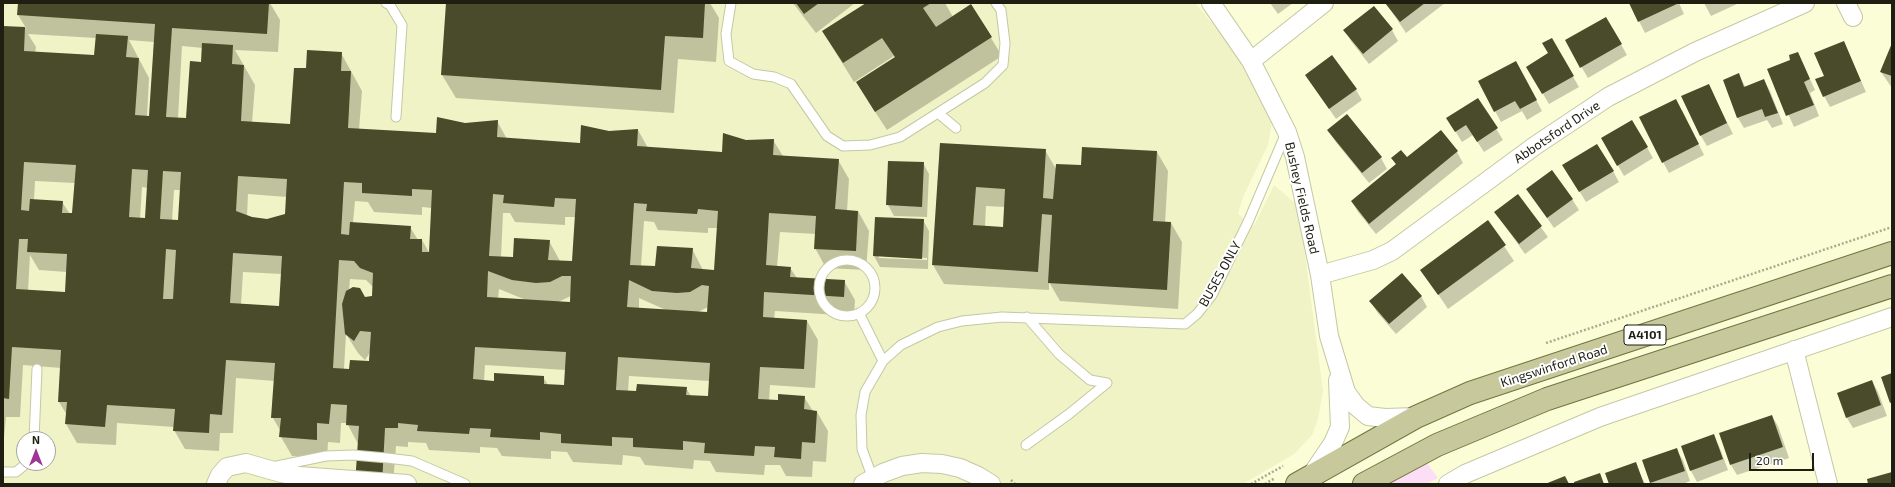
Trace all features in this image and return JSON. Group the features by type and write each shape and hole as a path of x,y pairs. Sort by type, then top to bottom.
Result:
{"main road":[{"name":"Kingswinford Road","path":"1305,479 1416,417 1470,394 1892,253"},
{"name":"A4101","path":"1364,484 1437,445 1547,399 1892,286"}],"street":[{"name":"Bushey Fields Road","path":"1211,3 1251,61 1287,132 1295,157 1320,275 1329,336 1346,392 1356,406 1368,416 1385,418 1416,417"},
{"path":"1251,61 1324,3"},
{"name":"Abbotsford Drive","path":"1320,275 1373,260 1392,251 1536,145 1608,97 1696,52 1805,3"},
{"path":"1448,484 1465,474 1600,417 1892,317"},
{"path":"1794,350 1828,484"},
{"name":"Bushey Fields Road","path":"1305,479 1333,443 1340,426 1338,363"},
{"path":"216,484 220,475 227,467 246,463 267,468 281,474 407,484"},
{"path":"868,481 902,466 922,463 942,464 960,468 991,484"}],"lane":[{"path":"386,3 390,5 402,25 396,117"},
{"path":"731,3 726,34 729,61 753,74 774,77 791,84 827,136 843,146 870,145 900,137 985,83 1003,65 1005,43 1001,10 996,3"},
{"path":"938,113 956,128"},
{"name":"BUSES ONLY","path":"868,481 862,450 861,415 865,392 883,361 901,345 938,327 962,321 988,318 1027,317 1044,320 1185,324 1197,314 1212,295 1248,222 1287,132"},
{"path":"844,260 854,261 866,268 874,280 875,290 872,300 867,308 859,313 851,316 835,314 823,303 819,296 818,286 821,277 826,269 834,263 844,260"},
{"path":"859,313 883,361"},
{"path":"1026,446 1107,383 1090,380 1059,354 1027,317"},
{"path":"34,431 37,370"},
{"path":"267,468 326,456 353,455 412,462 465,484"},
{"path":"3,472 17,471"}],"path":[{"path":"1540,346 1552,340 1892,227"}],"shaded area":[{"path":"3,3 1195,3 1237,52 1273,116 1268,145 1243,197 1238,214 1254,226 1274,185 1295,203 1301,224 1323,391 1318,419 1312,435 1294,454 1243,484 3,484"},
{"path":"1427,463 1438,478 1426,484 1386,484"}],"building":[{"path":"18,3 269,3 267,34 172,28 166,117 186,118 190,61 201,62 202,43 233,45 232,64 244,65 241,121 290,124 294,68 306,68 307,50 342,52 341,71 351,71 348,128 436,133 437,117 465,123 498,120 497,137 580,143 581,125 609,131 638,129 637,146 722,152 723,133 746,140 774,139 773,155 839,159 835,209 858,211 856,251 814,249 816,216 769,213 766,265 791,267 790,277 845,280 844,297 764,292 763,317 807,320 804,369 760,367 758,399 778,400 778,394 805,396 804,409 817,411 815,443 802,442 801,459 774,457 775,447 755,446 754,456 704,453 705,443 683,441 683,450 633,447 633,438 612,437 612,446 561,443 561,434 540,432 540,440 490,437 491,429 470,428 469,434 417,431 418,425 398,423 398,428 385,428 382,484 355,484 359,426 346,425 347,405 331,404 329,424 317,423 317,440 279,437 281,418 271,418 275,363 226,360 222,415 210,414 209,433 173,431 175,409 107,405 105,427 65,424 67,402 58,402 61,350 12,347 9,399 3,398 3,26 25,27 24,51 94,55 96,34 128,36 126,57 139,58 135,115 149,116 155,24 17,15","holes":["24,162 76,165 72,213 62,213 63,201 30,199 29,211 21,210","132,169 148,170 145,218 129,217","163,171 181,172 178,220 160,219","238,176 287,179 285,214 267,219 252,217 236,211","344,182 362,183 362,193 412,196 412,189 432,190 429,252 422,252 422,239 410,239 411,226 350,222 349,235 341,234","493,194 504,195 503,203 554,207 555,198 576,199 572,261 548,260 550,240 514,238 513,257 489,256","634,203 647,204 646,211 697,214 698,209 718,211 714,270 691,268 693,248 657,246 655,266 630,265","19,239 28,239 27,252 67,254 65,292 16,289","166,249 176,250 173,299 163,299","233,253 282,256 279,306 230,303","339,260 354,261 360,268 373,273 372,296 365,297 360,288 353,287 346,291 342,304 345,334 354,341 360,331 371,332 369,361 350,360 349,369 333,368","488,271 512,280 536,283 550,282 562,276 571,276 570,302 487,297","629,280 652,291 677,293 690,292 702,285 709,286 707,312 627,307","475,347 566,352 564,385 544,384 544,376 494,373 494,381 473,379","618,357 710,363 708,396 686,395 687,387 637,384 636,391 616,390"]},
{"path":"446,3 705,3 703,38 665,36 661,90 441,75"},
{"path":"796,3 819,3 804,14"},
{"path":"866,3 931,3 923,8 936,27 971,4 992,37 875,112 856,82 895,57 882,38 843,63 822,31"},
{"path":"1385,3 1425,3 1400,22"},
{"path":"1629,3 1679,3 1638,22"},
{"path":"1374,6 1393,29 1363,54 1343,30"},
{"path":"1606,17 1622,44 1580,68 1565,40"},
{"path":"1552,38 1574,76 1542,94 1526,67 1548,53 1542,43"},
{"path":"1844,41 1861,81 1823,97 1815,79 1824,76 1814,53"},
{"path":"1892,43 1892,76 1880,72"},
{"path":"1798,52 1810,79 1804,82 1814,105 1786,116 1767,69 1790,60 1789,55"},
{"path":"1332,55 1357,89 1329,109 1305,75"},
{"path":"1516,61 1537,100 1520,109 1515,101 1494,112 1478,81"},
{"path":"1739,73 1744,87 1764,79 1778,113 1765,117 1762,109 1737,118 1723,80"},
{"path":"1709,84 1727,123 1700,136 1681,96"},
{"path":"1478,98 1498,128 1477,142 1466,125 1455,132 1446,118"},
{"path":"1676,99 1699,144 1662,163 1639,117"},
{"path":"1347,114 1382,157 1362,173 1327,130"},
{"path":"1632,120 1648,147 1617,166 1601,138"},
{"path":"1441,130 1458,151 1369,224 1351,201 1396,164 1391,158 1401,150 1407,157"},
{"path":"940,143 1046,149 1043,198 1053,199 1056,164 1081,165 1082,147 1157,151 1153,221 1171,222 1167,290 1048,283 1052,215 1042,214 1038,272 932,265","holes":["976,187 1005,189 1003,227 973,225"]},
{"path":"1597,144 1614,171 1579,192 1562,165"},
{"path":"888,161 924,162 922,207 886,205"},
{"path":"1552,170 1573,199 1547,218 1526,189"},
{"path":"1518,194 1542,226 1519,244 1494,212"},
{"path":"875,217 924,219 922,259 873,256"},
{"path":"1488,220 1506,245 1438,295 1420,270"},
{"path":"1402,273 1422,296 1389,324 1369,301"},
{"path":"1892,373 1892,402 1890,403 1881,377"},
{"path":"1872,380 1881,405 1846,418 1837,393"},
{"path":"1772,415 1783,447 1730,465 1719,433"},
{"path":"1714,434 1723,459 1690,471 1681,446"},
{"path":"1677,448 1685,471 1650,483 1642,460"},
{"path":"1636,462 1644,484 1609,484 1605,473"},
{"path":"1892,472 1892,484 1868,484 1867,479"},
{"path":"1600,473 1604,484 1574,484 1574,482"},
{"path":"1565,476 1569,484 1545,484"}]}
